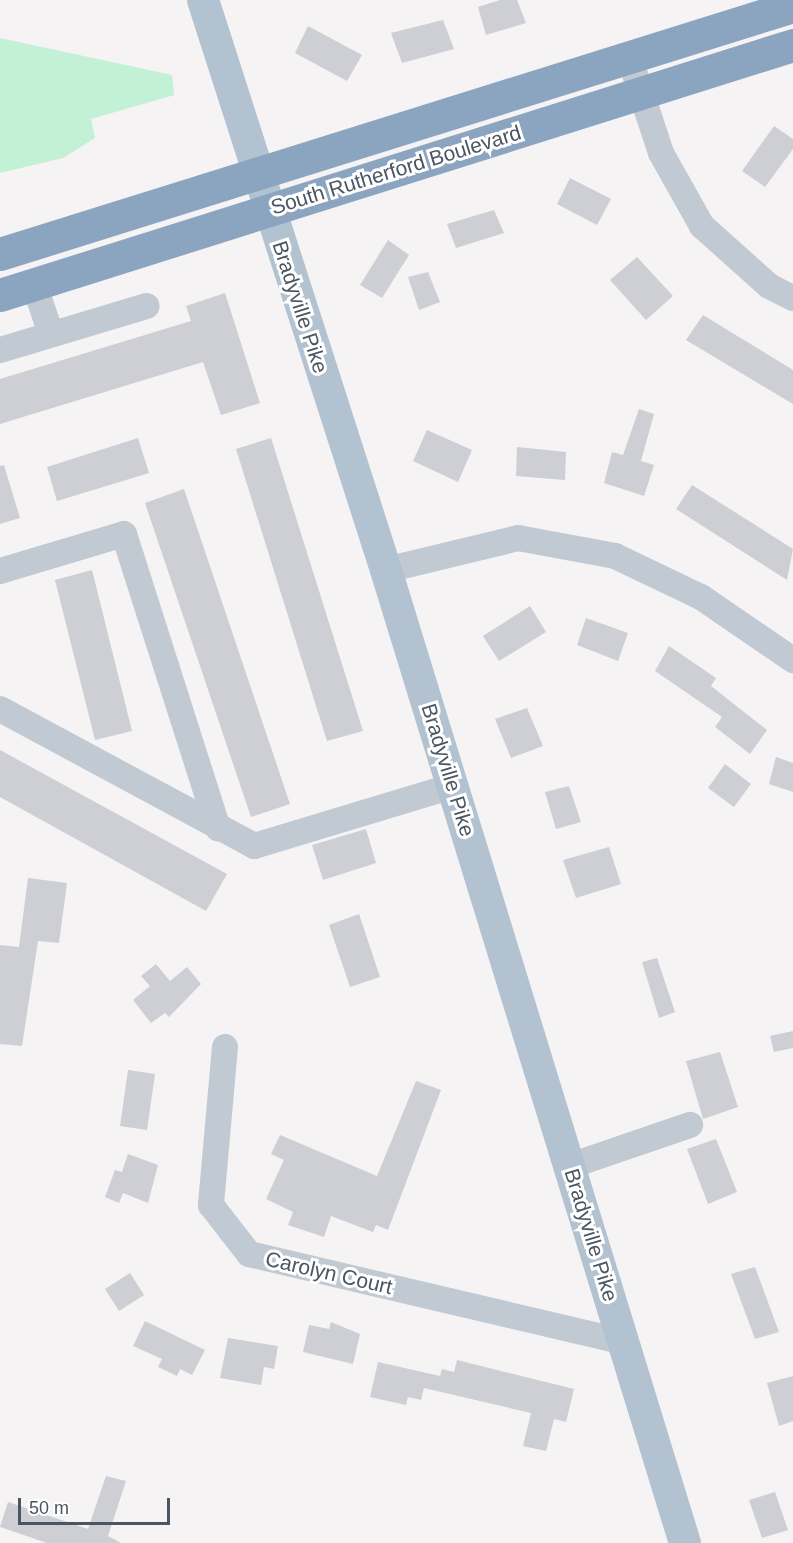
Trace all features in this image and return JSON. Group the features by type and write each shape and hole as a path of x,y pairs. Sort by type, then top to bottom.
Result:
{"highway":[{"name":"South Rutherford Boulevard","path":"0,254 793,6"},
{"name":"South Rutherford Boulevard","path":"0,295 793,45"}],"main road":[{"name":"Bradyville Pike","path":"203,0 386,570 685,1543"}],"street":[{"path":"629,56 661,153 702,226 769,286 793,298"},
{"path":"34,284 51,334"},
{"path":"0,350 147,306"},
{"path":"0,571 124,534 218,828"},
{"path":"386,570 518,538 615,556 701,597 793,660"},
{"path":"0,709 254,846 453,786"},
{"name":"Carolyn Court","path":"225,1047 211,1205 249,1254 624,1342"},
{"path":"570,1166 690,1125"}],"green space":[{"path":"0,38 172,75 174,95 91,119 95,138 63,158 0,173"}],"building":[{"path":"500,0 517,0 526,23 486,35 478,7"},
{"path":"443,20 454,49 402,63 391,33"},
{"path":"308,26 362,55 347,81 295,53"},
{"path":"774,126 793,139 793,149 765,187 742,171"},
{"path":"570,178 611,199 597,225 557,204"},
{"path":"494,210 504,233 456,248 447,224"},
{"path":"388,240 409,255 382,298 360,285"},
{"path":"637,257 673,296 646,320 610,280"},
{"path":"428,272 440,302 419,310 408,277"},
{"path":"225,293 260,403 221,415 203,362 0,424 0,379 191,321 186,306"},
{"path":"703,315 793,370 793,404 686,340"},
{"path":"639,409 654,414 641,461 654,465 644,496 604,483 612,452 623,455"},
{"path":"427,430 472,450 458,482 413,461"},
{"path":"138,438 149,473 57,501 47,467"},
{"path":"271,438 363,731 327,741 236,449"},
{"path":"517,447 566,452 565,480 516,476"},
{"path":"4,465 20,518 0,524 0,466"},
{"path":"692,485 793,549 787,580 676,509"},
{"path":"184,489 290,804 251,817 145,503"},
{"path":"92,570 132,731 95,740 55,580"},
{"path":"530,606 546,632 499,661 483,636"},
{"path":"586,618 628,633 618,661 577,645"},
{"path":"669,646 716,678 711,686 767,730 750,754 715,727 722,717 655,671"},
{"path":"527,708 543,746 511,758 495,719"},
{"path":"0,750 227,874 206,911 0,797"},
{"path":"776,757 793,763 793,792 769,784"},
{"path":"725,764 751,784 734,807 708,788"},
{"path":"569,786 581,822 556,829 545,792"},
{"path":"366,829 376,863 323,880 312,845"},
{"path":"609,847 621,884 576,898 563,860"},
{"path":"28,878 67,883 59,943 38,941 22,1046 0,1044 0,945 19,947"},
{"path":"359,914 380,977 350,987 329,925"},
{"path":"657,958 675,1012 659,1018 642,962"},
{"path":"156,964 170,981 187,967 201,984 169,1017 165,1013 151,1023 133,1000 150,986 141,976"},
{"path":"793,1031 793,1048 774,1052 770,1036"},
{"path":"720,1052 738,1107 703,1119 686,1061"},
{"path":"128,1070 155,1074 147,1130 120,1126"},
{"path":"416,1081 441,1090 388,1230 376,1225 373,1232 331,1216 324,1237 288,1225 293,1212 266,1199 284,1160 271,1154 280,1135 377,1176"},
{"path":"716,1139 737,1192 708,1204 687,1149"},
{"path":"128,1154 158,1165 148,1203 123,1193 119,1203 105,1197 115,1170 122,1172"},
{"path":"755,1267 779,1332 755,1339 731,1274"},
{"path":"130,1273 144,1295 119,1311 105,1289"},
{"path":"145,1321 205,1350 192,1375 180,1369 177,1376 158,1367 162,1359 133,1346"},
{"path":"331,1322 360,1334 353,1364 303,1352 309,1325 329,1329"},
{"path":"228,1338 278,1346 274,1369 264,1367 261,1385 220,1378"},
{"path":"457,1360 574,1389 566,1422 554,1419 546,1451 523,1446 531,1413 424,1388 421,1400 408,1397 406,1405 370,1397 378,1362 440,1376 442,1369 454,1372"},
{"path":"793,1376 793,1421 779,1426 767,1383"},
{"path":"106,1476 126,1481 108,1536 121,1543 47,1543 0,1527 8,1502 88,1529"},
{"path":"775,1492 788,1530 762,1538 749,1500"}]}
